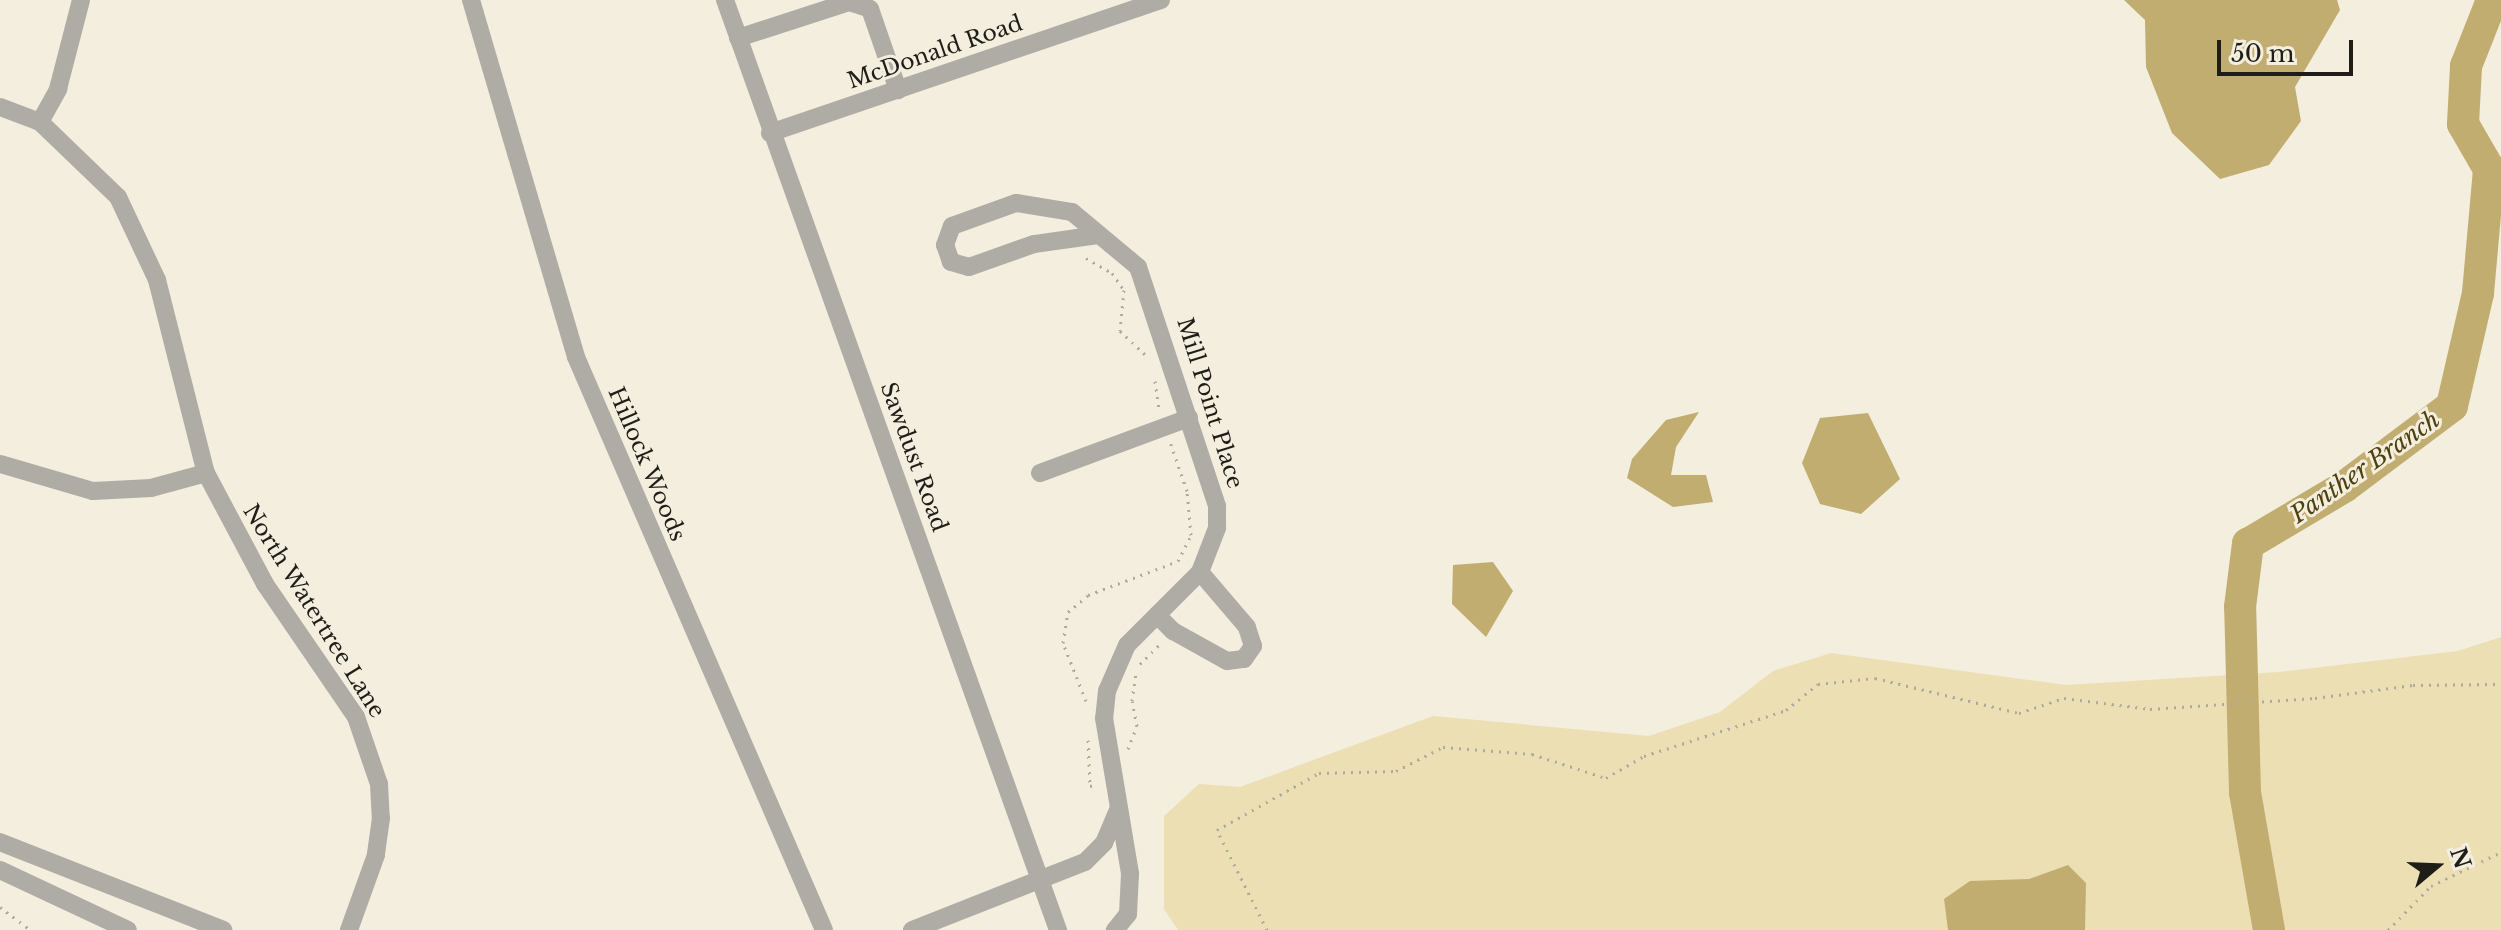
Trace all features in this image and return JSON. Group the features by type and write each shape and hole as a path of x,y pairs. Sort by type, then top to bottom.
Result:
{"street":[{"path":"40,122 58,89 81,0"},
{"name":"Hillock Woods","path":"471,0 576,357 824,930"},
{"name":"Sawdust Road","path":"725,0 770,133 1058,930"},
{"name":"McDonald Road","path":"770,133 1161,0"},
{"path":"738,38 849,2 870,9 898,90"},
{"name":"North Watertree Lane","path":"0,107 40,122 87,162 118,197 141,236 157,280 206,473 265,584 337,685 369,749 379,784 381,818 376,855 349,930"},
{"name":"Mill Point Place","path":"1098,235 1034,244 969,267 951,262 945,245 952,226 1016,203 1072,212 1138,267 1217,506 1217,528 1200,572 1127,645 1107,691 1104,718 1130,874 1128,914 1115,930"},
{"path":"1040,473 1189,418"},
{"path":"0,464 93,491 151,488 206,473"},
{"path":"1157,615 1173,631 1227,661 1244,659 1253,646 1247,627 1200,572"},
{"path":"912,930 1085,862 1104,843 1118,810"},
{"path":"0,842 223,930"},
{"path":"0,870 120,926 126,890"}],"path":[{"path":"1086,258 1112,273 1124,290 1120,331 1150,359 1165,427 1187,491 1191,535 1178,561 1088,595 1068,612 1063,643 1088,706"},
{"path":"1129,759 1137,726 1132,701 1137,668 1173,631"},
{"path":"1267,930 1217,830 1319,773 1396,771 1443,747 1532,754 1606,778 1644,756 1786,710 1818,684 1875,678 2019,713 2064,698 2150,709 2268,698 2315,698 2413,685 2501,684"},
{"path":"1088,736 1090,786 1114,784"},
{"path":"2388,930 2431,886 2501,852"},
{"path":"0,907 31,930"}],"shaded area":[{"path":"2124,0 2337,0 2340,10 2295,87 2301,121 2269,165 2220,179 2172,133 2146,67 2145,20"},
{"path":"1699,412 1676,447 1671,475 1706,475 1713,502 1673,507 1627,478 1632,459 1666,420"},
{"path":"1868,413 1900,479 1861,514 1820,504 1802,463 1820,418"},
{"path":"1493,562 1513,591 1486,637 1452,604 1453,565"},
{"path":"2501,637 2501,930 1178,930 1164,909 1164,816 1199,784 1240,787 1433,716 1649,736 1720,712 1773,671 1831,653 2066,685 2279,672 2458,651"},
{"path":"2068,865 2086,883 2085,930 1948,930 1944,899 1970,881 2029,879"}],"waterway":[{"name":"Panther Branch","path":"2269,930 2245,792 2240,607 2248,544 2344,487 2452,406 2478,293 2489,169 2463,124 2466,66 2492,0"}]}
